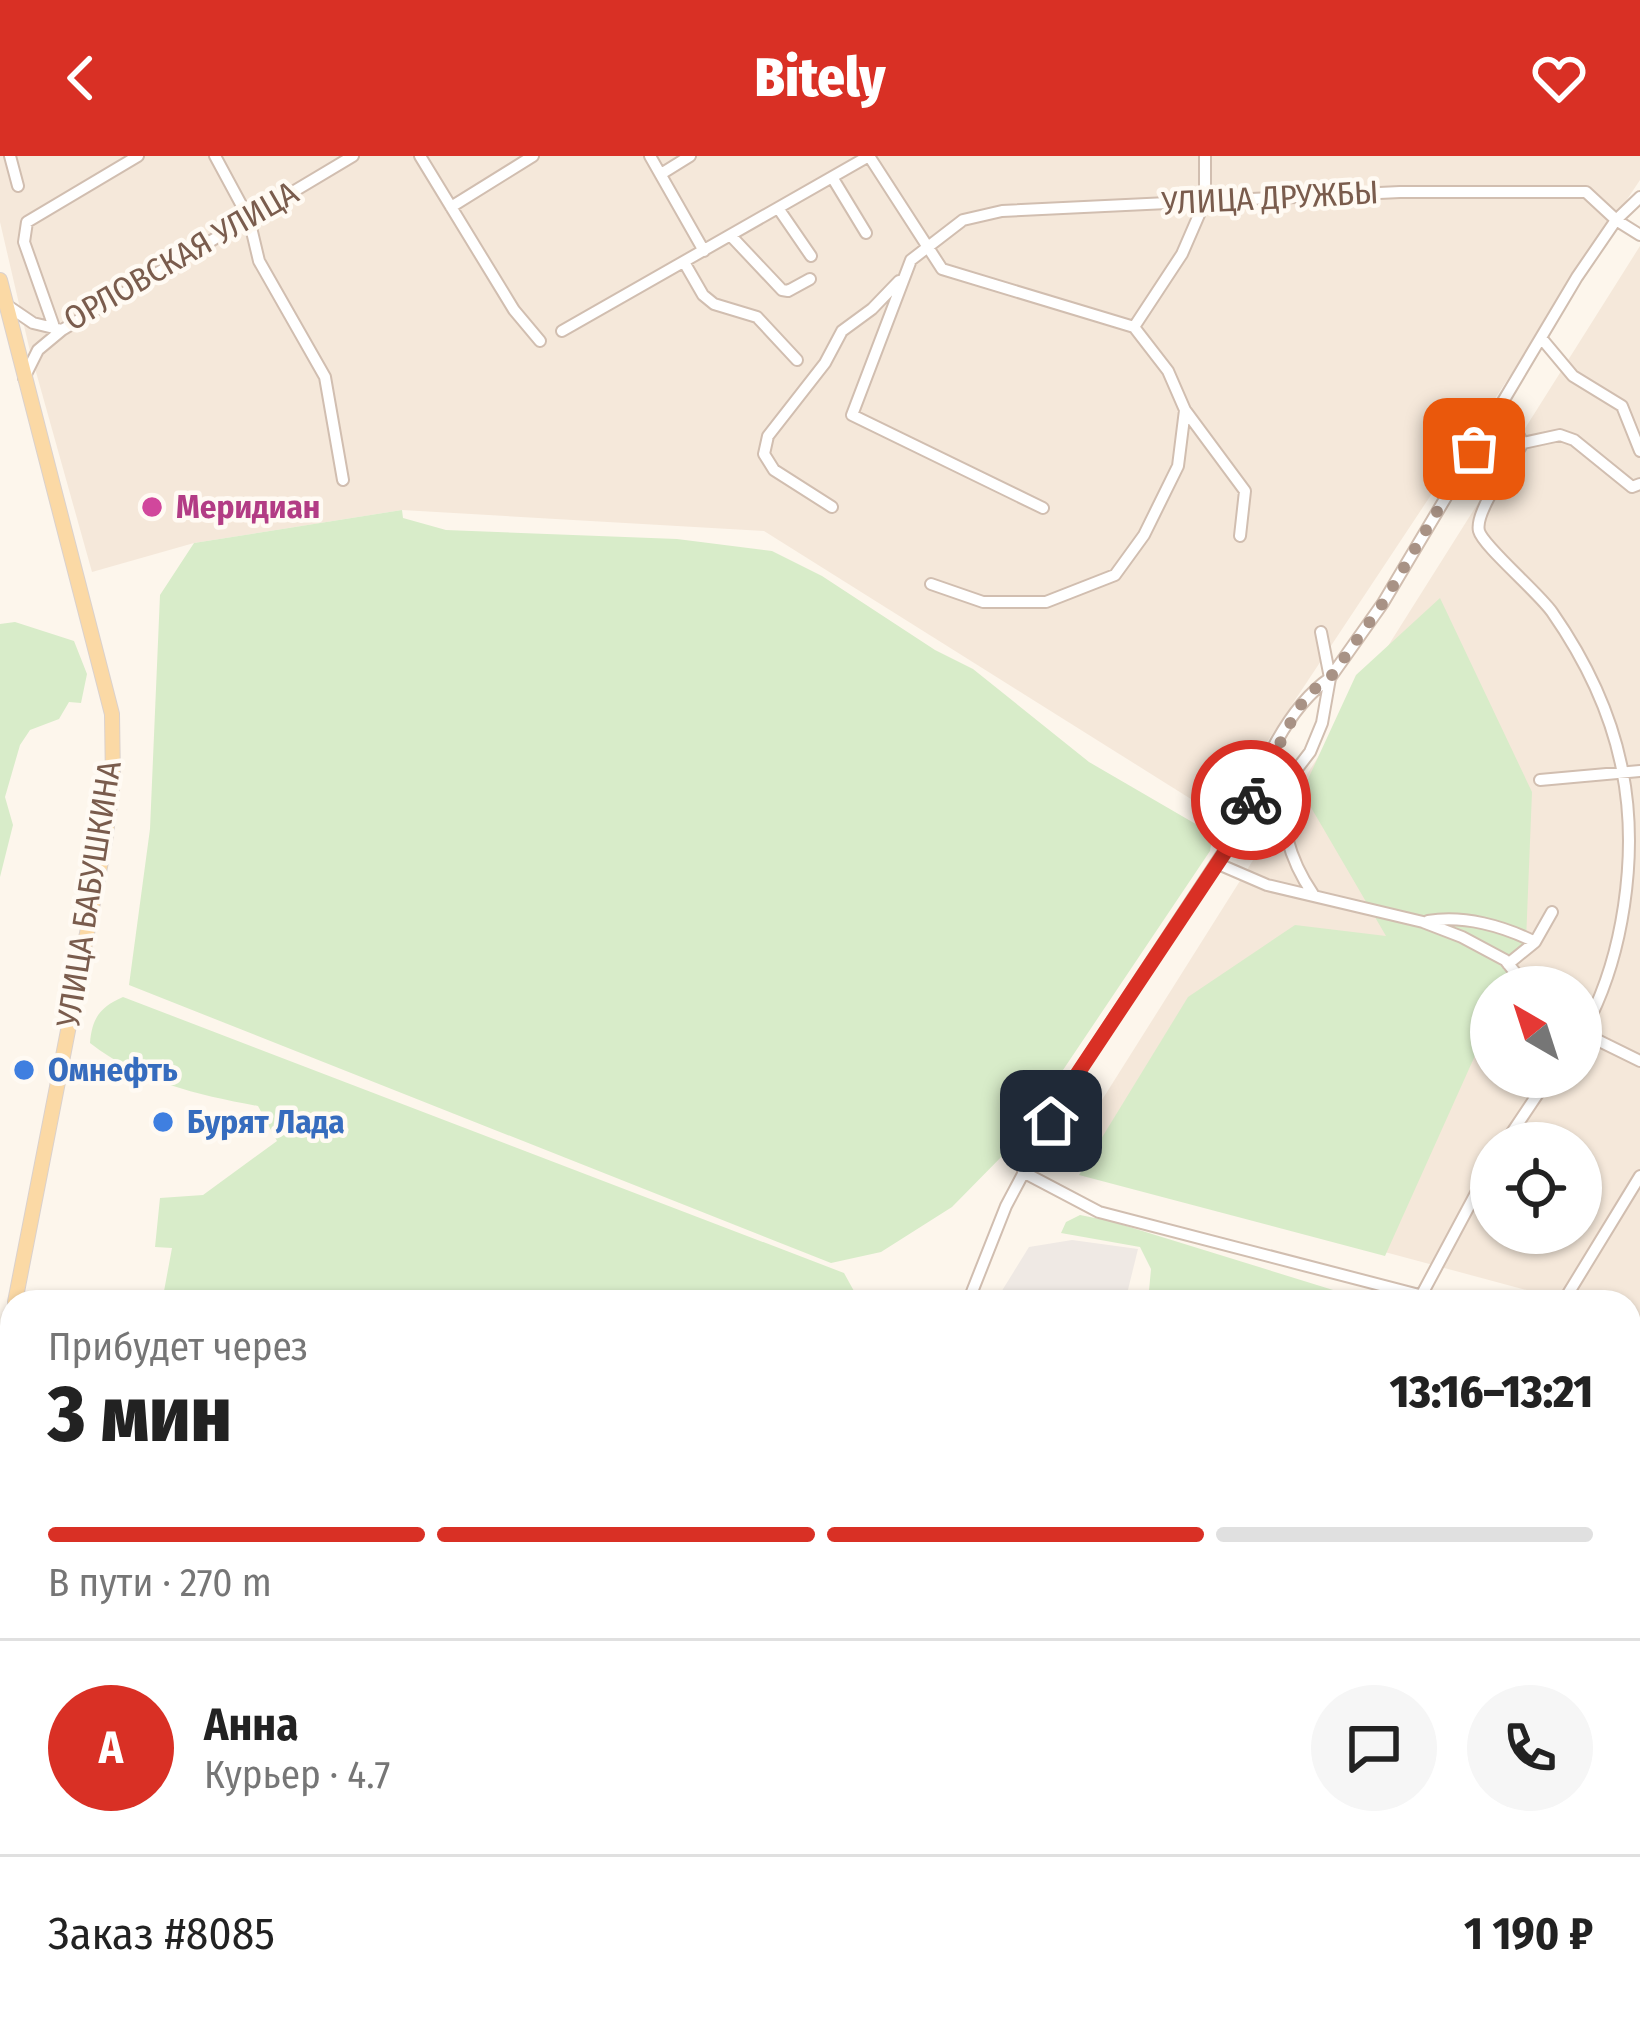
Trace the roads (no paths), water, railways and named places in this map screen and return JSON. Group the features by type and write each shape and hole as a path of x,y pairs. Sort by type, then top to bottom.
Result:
{"main road":[{"name":"УЛИЦА БАБУШКИНА","path":"0,280 112,714 113,764 105,841 17,1290"}],"street":[{"path":"10,156 18,186"},
{"path":"23,380 57,327 24,242 27,222 116,162 138,156"},
{"path":"214,156 249,219 260,261 325,377 343,480"},
{"name":"ОРЛОВСКАЯ УЛИЦА","path":"8,306 33,323 57,327 353,156"},
{"path":"420,156 514,310 540,341"},
{"path":"451,207 533,156"},
{"path":"650,156 704,251"},
{"path":"661,173 690,156"},
{"path":"562,332 869,156 943,268 1134,328 1168,371 1185,410 1245,490 1240,536"},
{"path":"1134,328 1182,254 1205,201 1205,156"},
{"path":"832,177 866,233"},
{"name":"УЛИЦА ДРУЖБЫ","path":"926,247 963,220 1002,211 1400,192 1586,192 1640,235"},
{"path":"1245,822 1275,751 1309,693 1330,678 1383,603 1577,277 1615,219 1640,197"},
{"path":"778,208 811,256"},
{"path":"731,236 782,290 788,292 810,279"},
{"path":"926,247 911,260 852,415 1043,508"},
{"path":"684,262 703,295 714,304 757,317 796,360"},
{"path":"832,507 774,470 764,454 768,436 825,363 842,331 872,309 905,274"},
{"path":"1542,339 1573,376 1622,406 1640,451"},
{"path":"931,584 983,602 1046,602 1115,575 1144,535 1178,466 1185,410"},
{"path":"1495,412 1514,427 1523,442"},
{"path":"1523,442 1543,442 1560,435 1574,440 1632,488 1640,484"},
{"path":"1523,442 1481,512 1478,527 1482,537 1551,610 1588,669 1623,772 1625,911 1602,989"},
{"path":"973,1290 1023,1172 1072,1082 1216,862 1245,822 1280,791 1310,752 1322,723 1330,678 1322,632"},
{"path":"1275,751 1285,843 1313,894"},
{"path":"1540,780 1640,771"},
{"path":"1216,862 1267,885 1423,922 1462,938 1507,966"},
{"path":"1512,966 1535,942 1552,912"},
{"path":"1423,922 1478,923 1535,942"},
{"path":"1602,1043 1640,1061"},
{"path":"1023,1172 1099,1212 1398,1290"},
{"path":"1570,1290 1640,1176"},
{"path":"1424,1290 1470,1204"}],"place":[{"name":"Меридиан","path":"152,507"},
{"name":"Омнефть","path":"24,1070"},
{"name":"Бурят Лада","path":"163,1122"}]}
